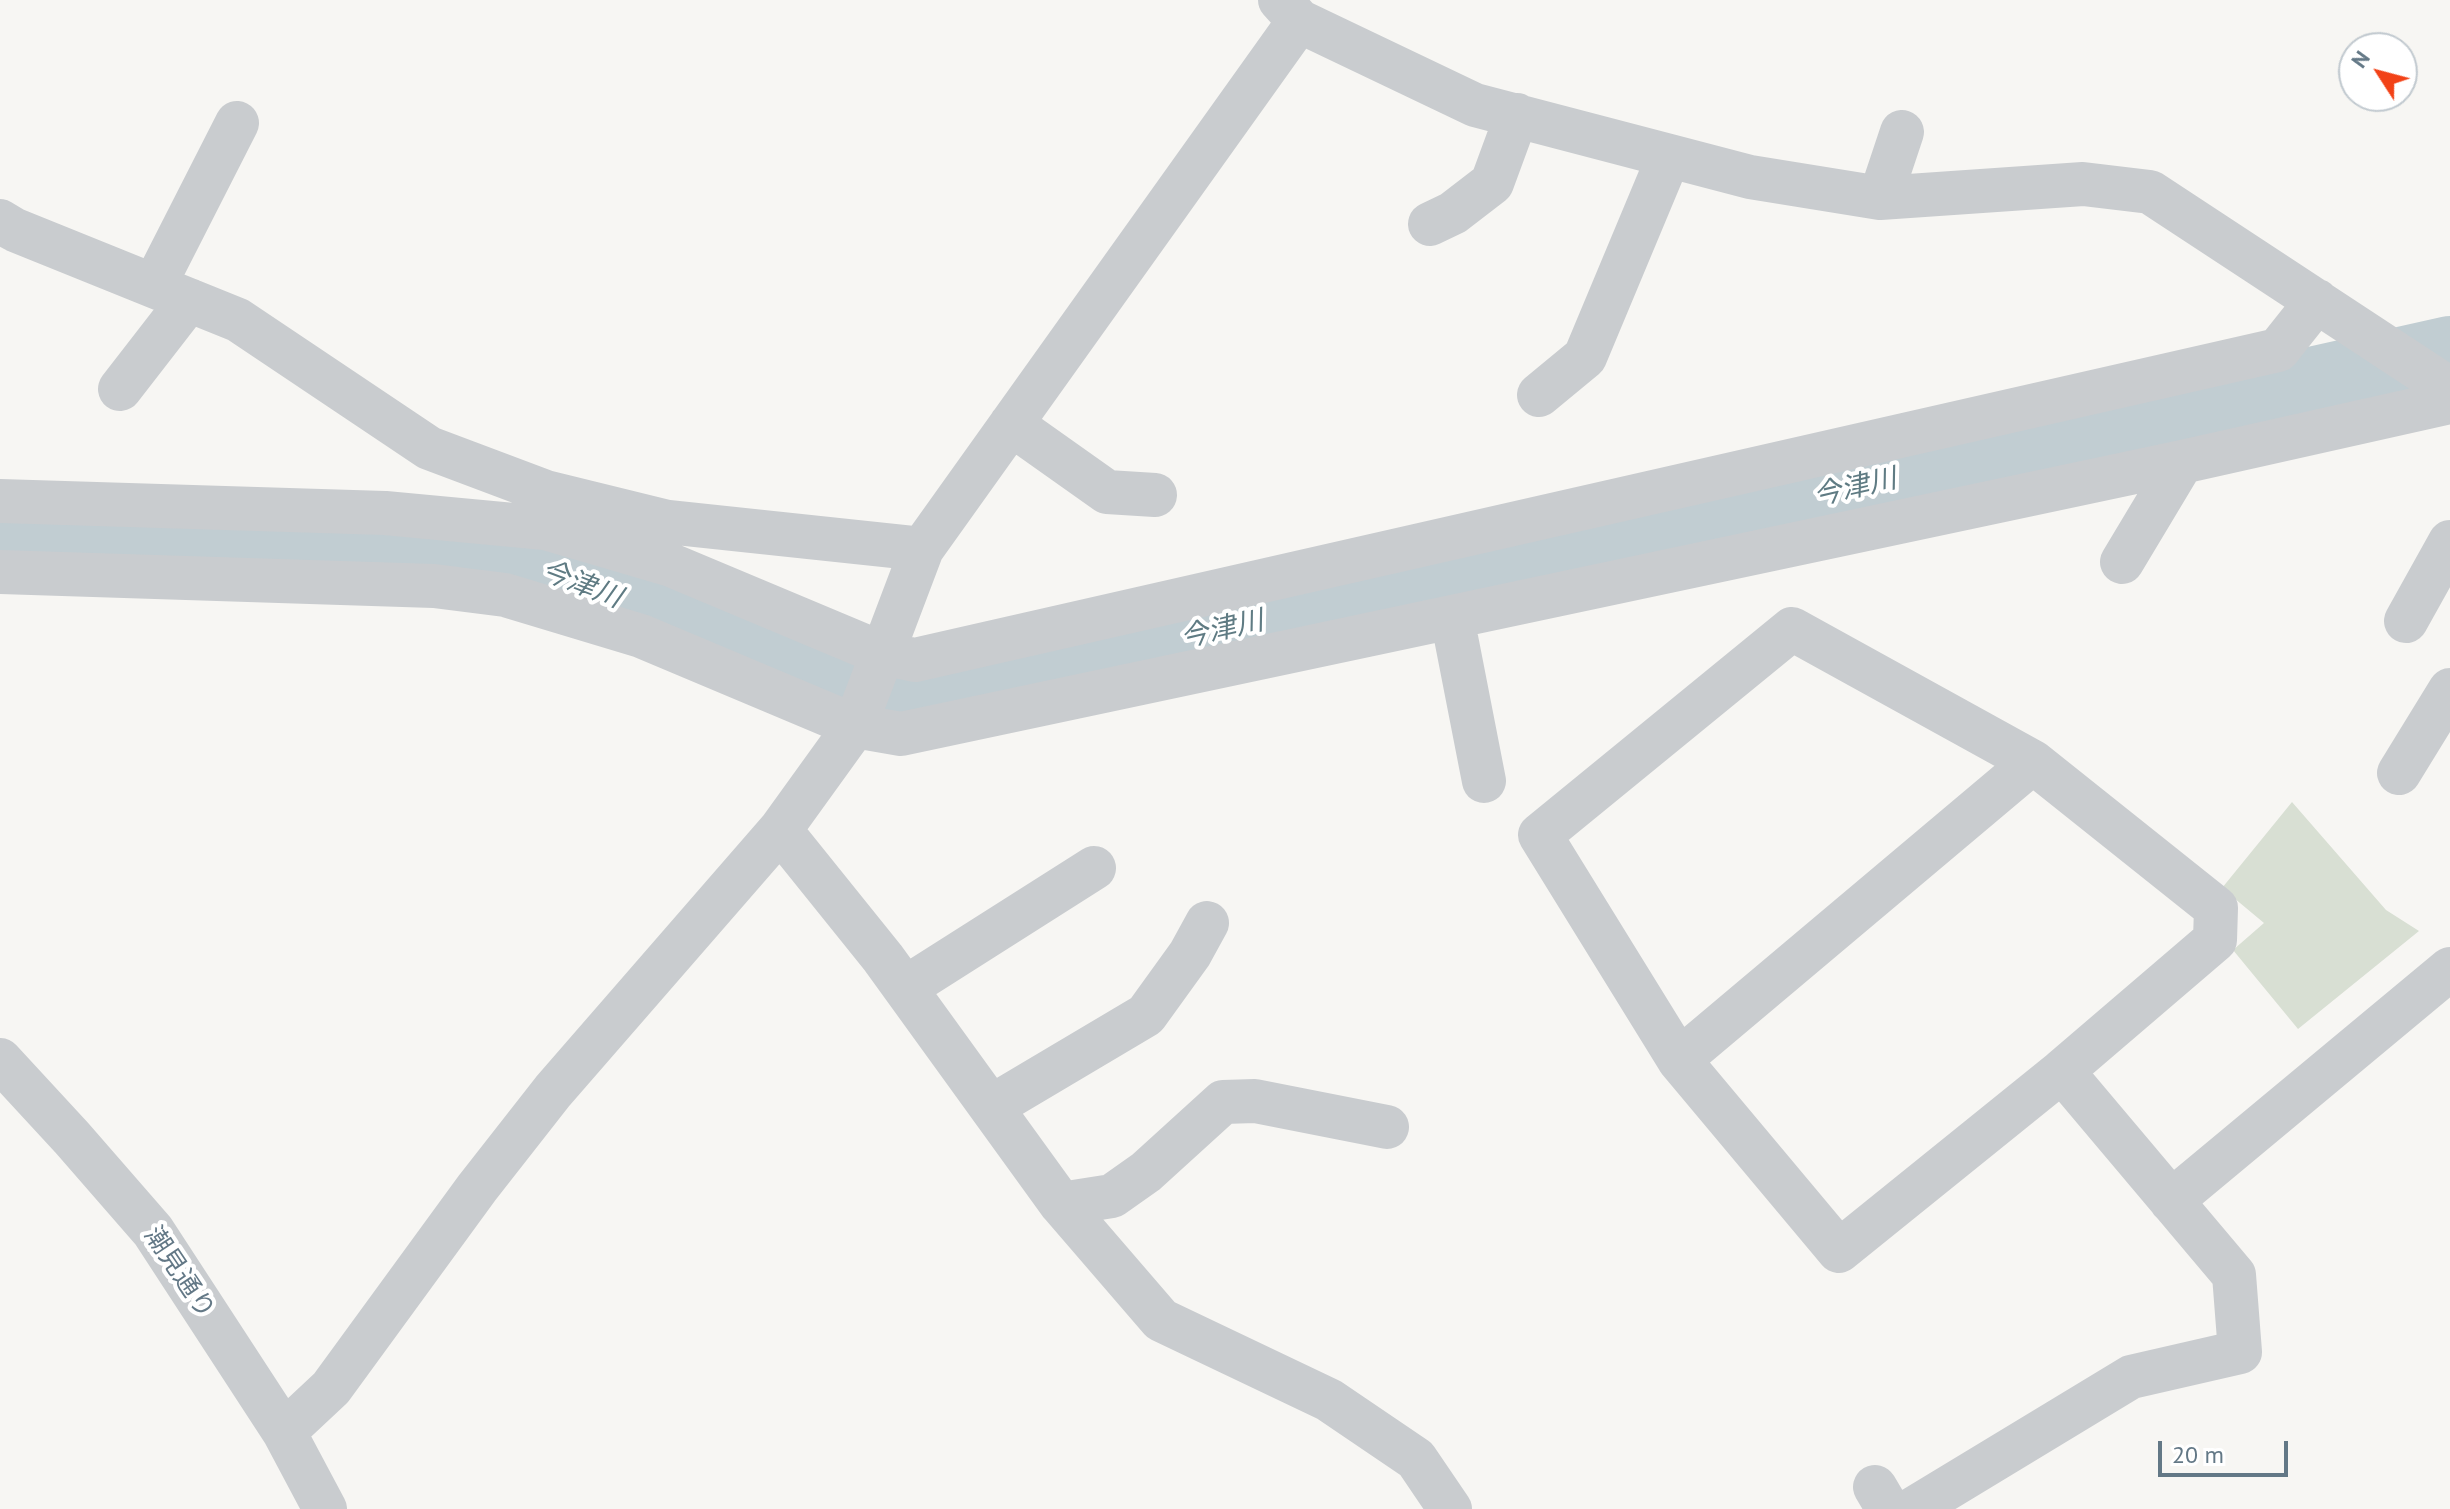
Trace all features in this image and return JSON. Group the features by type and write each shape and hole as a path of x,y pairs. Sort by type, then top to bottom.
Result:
{"street":[{"path":"284,1432 331,1388 477,1188 553,1091 780,830 855,726 922,549 1011,424 1290,11 1475,105 1750,177 1880,198 2083,184 2150,192 2450,389"},
{"path":"1430,224 1453,213 1492,183 1517,115"},
{"path":"120,389 172,293 237,123"},
{"path":"1880,198 1902,132"},
{"path":"1539,395 1585,357 1669,156"},
{"path":"0,221 15,230 238,320 429,448 546,492 668,522 922,549"},
{"path":"0,501 385,513 545,528 671,565 881,653 915,660 2278,350 2317,301"},
{"path":"0,572 434,586 505,595 641,636 855,726 901,734 2182,462 2450,402"},
{"path":"1011,424 1107,492 1155,495"},
{"path":"2122,562 2182,462"},
{"path":"2406,621 2450,542"},
{"path":"1452,617 1484,781"},
{"path":"1792,629 2033,762 2216,908 2215,940 2062,1071 1839,1251 1679,1060 1540,835 1792,629"},
{"path":"2399,773 2450,690"},
{"path":"1679,1060 2033,762"},
{"path":"780,830 905,988 1061,1204 1161,1320 1329,1400 1416,1459 1450,1509"},
{"path":"905,988 1094,868"},
{"path":"991,1107 1146,1015 1190,954 1207,923"},
{"path":"2171,1201 2450,969"},
{"name":"潮見通り","path":"0,1060 153,1231 284,1432 325,1509"},
{"path":"1913,1509 2131,1377 2240,1352 2234,1275 2062,1071"},
{"path":"1061,1204 1112,1196 1146,1172 1223,1102 1255,1101 1387,1127"}],"shaded area":[{"path":"2292,802 2386,910 2419,931 2298,1029 2233,950 2264,923 2222,888"}],"waterway":[{"name":"今津川","path":"0,533 430,552 532,565 886,705 2450,355"}]}
